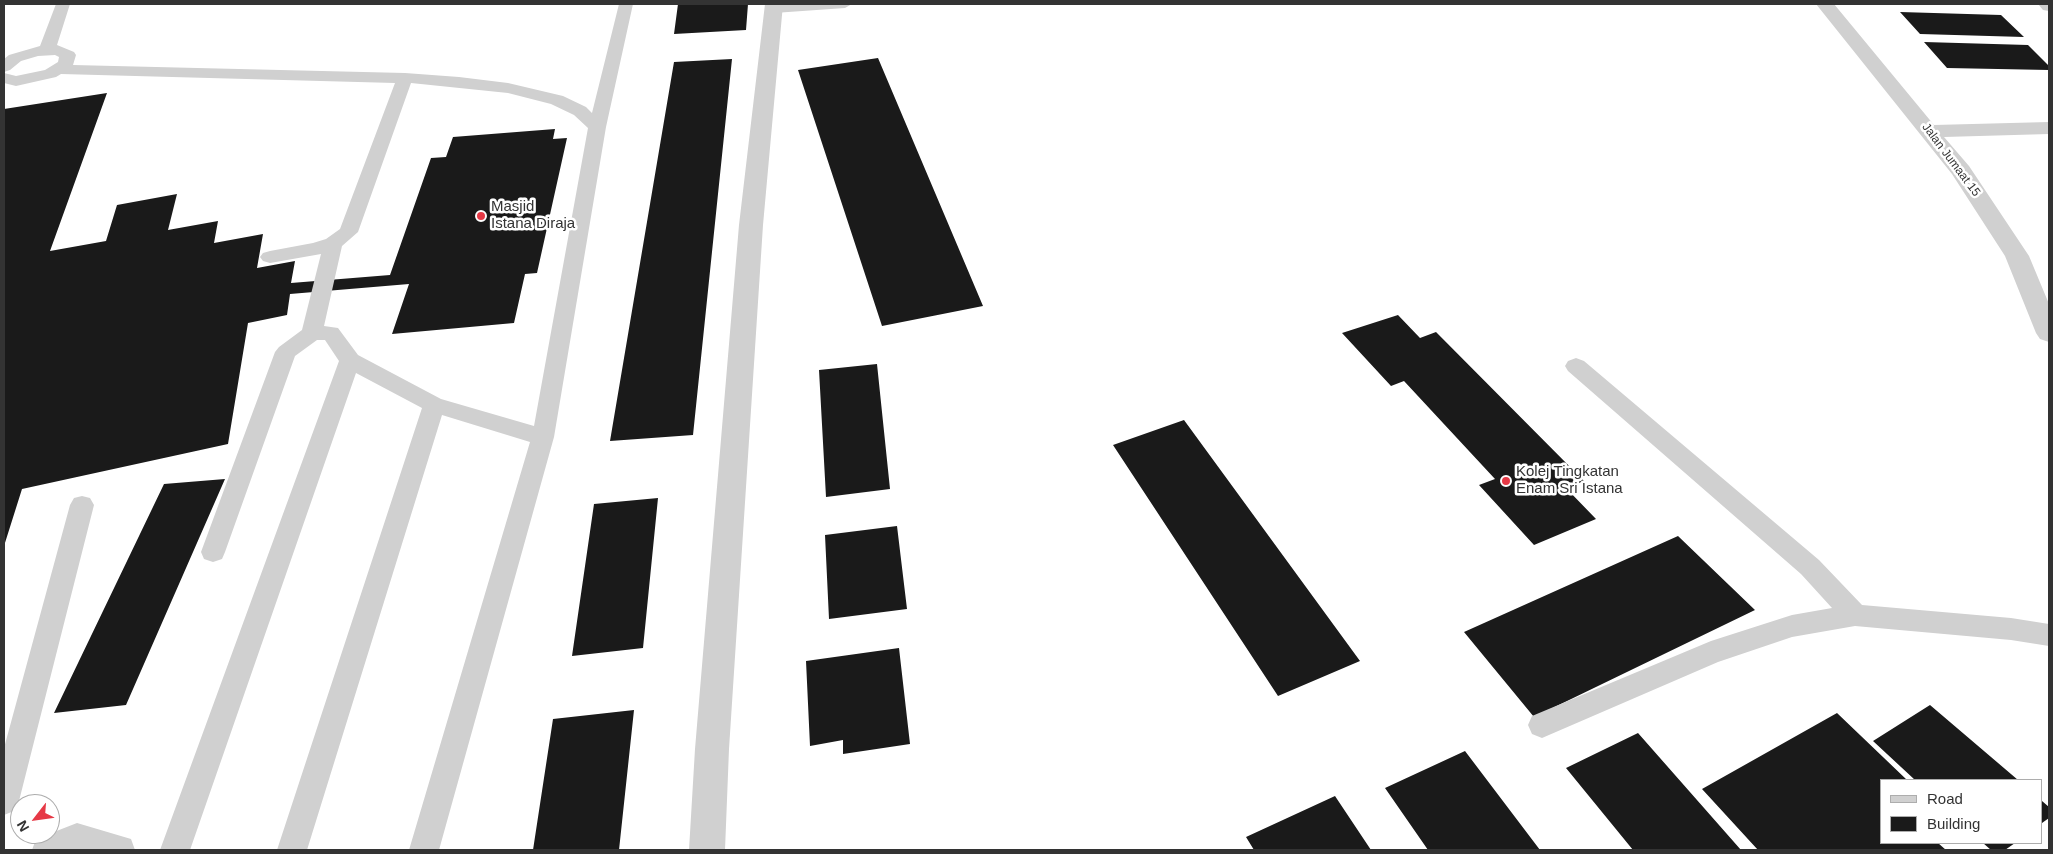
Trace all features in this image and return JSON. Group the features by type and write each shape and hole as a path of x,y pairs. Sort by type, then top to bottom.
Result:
{"street":[{"name":"Jalan Jumaat 15","path":"1825,4 1961,171 2017,256 2049,333"},
{"path":"707,850 712,749 751,225 774,6"},
{"path":"1930,131 2049,128"}],"lane":[{"path":"47,50 64,4"},
{"path":"424,850 543,437 597,126 626,4"},
{"path":"774,6 845,4"},
{"path":"4,66 26,54 57,50 68,55 65,64 59,69"},
{"path":"4,78 16,81 27,80 59,69 404,78 508,88 557,100 580,111 597,126"},
{"path":"270,257 317,249 333,243 348,232 404,78"},
{"path":"312,333 333,243"},
{"path":"214,552 286,352 312,333 332,333 350,360 434,404 543,437"},
{"path":"175,850 350,360"},
{"path":"1576,366 1653,429 1810,567 1855,615"},
{"path":"292,850 434,404"},
{"path":"4,800 82,505"},
{"path":"1542,726 1711,653 1792,626 1855,615 2011,629 2049,635"},
{"path":"47,850 77,838 120,850"}],"building":[{"path":"678,4 748,4 746,30 674,34"},
{"path":"1900,12 2001,15 2024,37 1920,34"},
{"path":"1924,42 2028,45 2049,66 2049,70 1947,68"},
{"path":"878,58 983,306 882,326 798,70"},
{"path":"732,59 693,435 610,441 674,62"},
{"path":"107,93 50,251 106,241 117,205 177,194 168,230 218,221 214,243 263,234 257,268 295,261 291,283 390,275 431,158 446,157 453,137 555,129 553,139 567,138 537,273 525,274 514,323 392,334 409,284 290,294 287,315 248,323 228,444 22,489 4,546 4,109"},
{"path":"1398,315 1420,338 1436,332 1584,481 1566,488 1596,519 1534,545 1479,485 1495,479 1404,381 1391,386 1342,333"},
{"path":"877,364 890,489 826,497 819,370"},
{"path":"1184,420 1360,661 1278,696 1113,445"},
{"path":"225,479 126,705 54,713 164,484"},
{"path":"658,498 643,648 572,656 594,504"},
{"path":"897,526 907,609 829,619 825,535"},
{"path":"1678,536 1755,610 1534,717 1464,632"},
{"path":"899,648 910,744 843,754 843,740 810,746 806,661"},
{"path":"1930,705 2017,779 1914,779 1873,741"},
{"path":"634,710 619,850 533,850 553,719"},
{"path":"1837,713 1906,779 1880,779 1880,844 1939,844 1946,850 1758,850 1702,789"},
{"path":"1638,733 1741,850 1633,850 1566,768"},
{"path":"1465,751 1540,850 1428,850 1385,788"},
{"path":"1335,796 1371,850 1254,850 1246,837"},
{"path":"2043,802 2049,807 2049,818 2043,822"},
{"path":"1984,844 2014,844 2005,850 1991,850"}],"place":[{"name":"Masjid Istana Diraja","path":"481,216"},
{"name":"Kolej Tingkatan Enam Sri Istana","path":"1506,481"}]}
